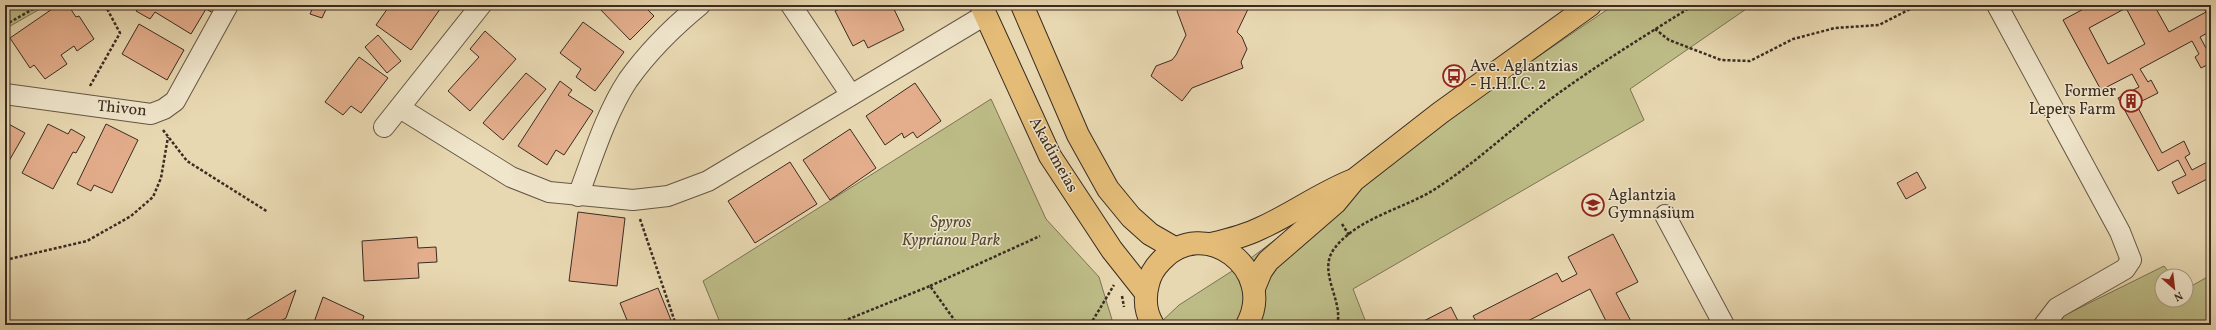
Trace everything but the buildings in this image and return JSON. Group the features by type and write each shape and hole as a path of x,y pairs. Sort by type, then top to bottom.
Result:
{"main road":[{"name":"Akadimeias","path":"1022,5 1078,135 1108,189 1131,217 1150,234 1176,249"},
{"path":"1247,325 1253,310 1254,288 1261,271 1268,261 1335,203 1354,180 1440,113 1584,7"},
{"name":"Akadimeias","path":"983,10 1050,156 1112,250 1146,293"},
{"path":"1150,323 1146,293 1149,279 1155,267 1164,257 1176,249 1193,244 1211,244 1237,238 1261,228 1325,191 1354,180"},
{"path":"1211,244 1224,249 1236,257 1244,266 1254,288"}],"street":[{"name":"Thivon","path":"5,94 151,114 164,109 175,100 228,5"},
{"path":"384,127 481,5"},
{"path":"578,196 603,131 628,82 659,43 700,5"},
{"path":"791,5 851,95"},
{"path":"1997,5 2120,232 2131,260 2125,269 2057,308 2044,325"},
{"path":"400,108 511,177 549,192 578,196 633,200 668,196 708,182 851,95 983,10"},
{"path":"1666,215 1724,325"}],"path":[{"path":"5,25 40,5"},
{"path":"80,104 120,33 105,5"},
{"path":"1337,325 1340,316 1328,275 1330,258 1334,249 1349,235 1377,217 1432,191 1553,98 1655,29 1694,5"},
{"path":"1655,29 1669,40 1722,60 1750,61 1793,39 1807,35 1835,28 1879,26 1918,5"},
{"path":"151,114 187,161 268,212"},
{"path":"5,260 87,241 131,216 153,197 161,178 168,137"},
{"path":"637,213 676,325"},
{"path":"1339,218 1349,235"},
{"path":"834,325 930,286 1040,236"},
{"path":"1090,325 1118,278"},
{"path":"930,286 958,325"},
{"path":"1121,293 1126,315"}],"green space":[{"path":"5,5 47,5 5,29"},
{"path":"1614,5 1752,5 1630,89 1644,120 1353,289 1367,325 1158,325 1179,305 1243,264 1337,193"},
{"name":"Spyros Kyprianou Park","path":"991,99 1046,219 1099,277 1113,323 1111,325 721,325 703,281"},
{"path":"2154,271 2154,308 2194,308 2194,285 2211,275 2211,325 2054,325 2057,319"}],"place":[{"name":"Ave. Aglantzias - H.H.I.C. 2","path":"1454,76"},
{"name":"Former Lepers Farm","path":"2131,101"},
{"name":"Aglantzia Gymnasium","path":"1593,205"}]}
